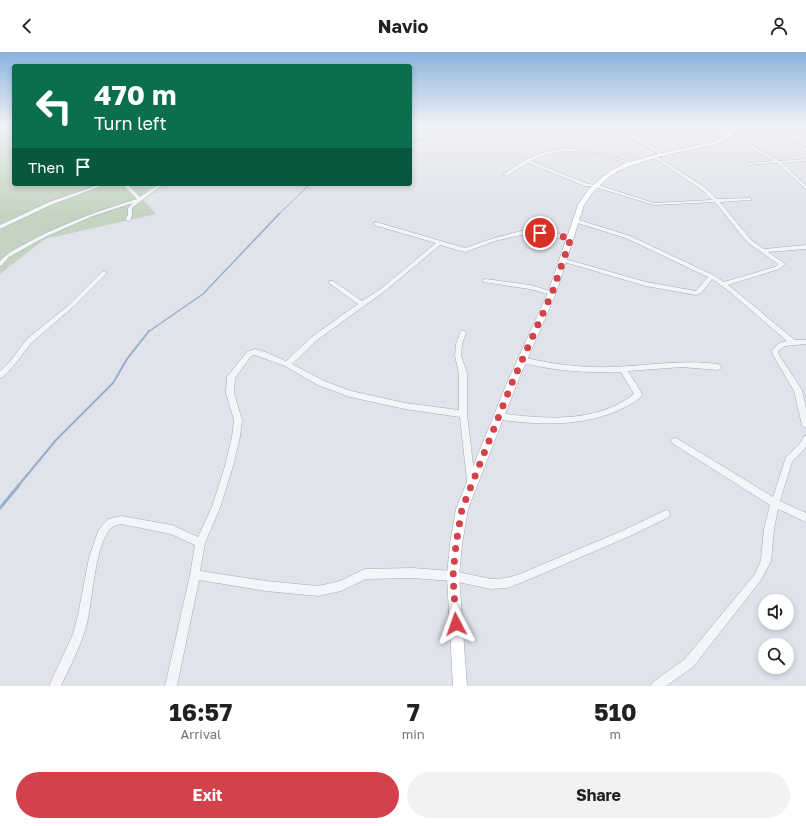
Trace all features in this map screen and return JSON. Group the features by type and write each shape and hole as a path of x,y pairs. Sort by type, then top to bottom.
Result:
{"main road":[{"path":"460,686 453,576 456,544 462,509 498,416 552,293 585,198 611,172 631,163 665,155"}],"street":[{"path":"505,175 527,161 541,155"},
{"path":"595,155 631,163"},
{"path":"765,155 777,161 806,188"},
{"path":"659,156 698,184 716,200 749,241 782,264 780,266 724,284"},
{"path":"749,164 806,160"},
{"path":"527,161 587,185 596,186 654,204 749,199"},
{"path":"0,227 51,203 99,186"},
{"path":"126,186 140,199"},
{"path":"128,220 130,208 159,186"},
{"path":"0,264 11,254 43,236 91,215 140,199"},
{"path":"576,221 628,238 711,276 724,284 794,343"},
{"path":"376,224 465,250 470,250 493,240 521,233 540,233 571,238"},
{"path":"287,364 315,338 389,285 439,243"},
{"path":"762,250 806,247"},
{"path":"563,260 646,284 696,293 699,292 711,276"},
{"path":"0,375 14,361 28,341 71,306 104,274"},
{"path":"485,281 530,287 552,293"},
{"path":"331,282 362,304"},
{"path":"463,333 458,350 463,373 463,414 472,484"},
{"path":"806,342 777,346 774,350 798,390 806,425"},
{"path":"171,686 195,574 200,543 216,508 236,437 238,420 230,393 231,377 249,354 255,352 287,364 321,383 350,394 405,406 463,414"},
{"path":"522,360 565,368 586,370 623,369 676,364 718,367"},
{"path":"498,416 555,421 593,416 610,411 638,396 638,392 623,369"},
{"path":"657,686 689,663 758,577 766,561 775,503 789,460 803,449 806,439"},
{"path":"675,441 775,503 806,518"},
{"path":"195,574 266,586 318,591 341,586 365,574 453,576 491,584 507,583 520,580 627,533 666,514"},
{"path":"55,686 81,627 93,557 107,526 114,521 121,520 172,530 200,543"}],"green space":[{"path":"0,155 12,155 12,186 154,186 140,196 156,214 45,239 0,274"}],"waterway":[{"path":"279,214 308,186"},
{"path":"148,332 203,294 279,214"},
{"path":"18,486 56,440 113,383 127,359 148,332"},
{"path":"0,508 19,485"}],"route":[{"path":"456,624 453,576 456,544 462,509 512,383 552,293 571,238 540,233"}]}
